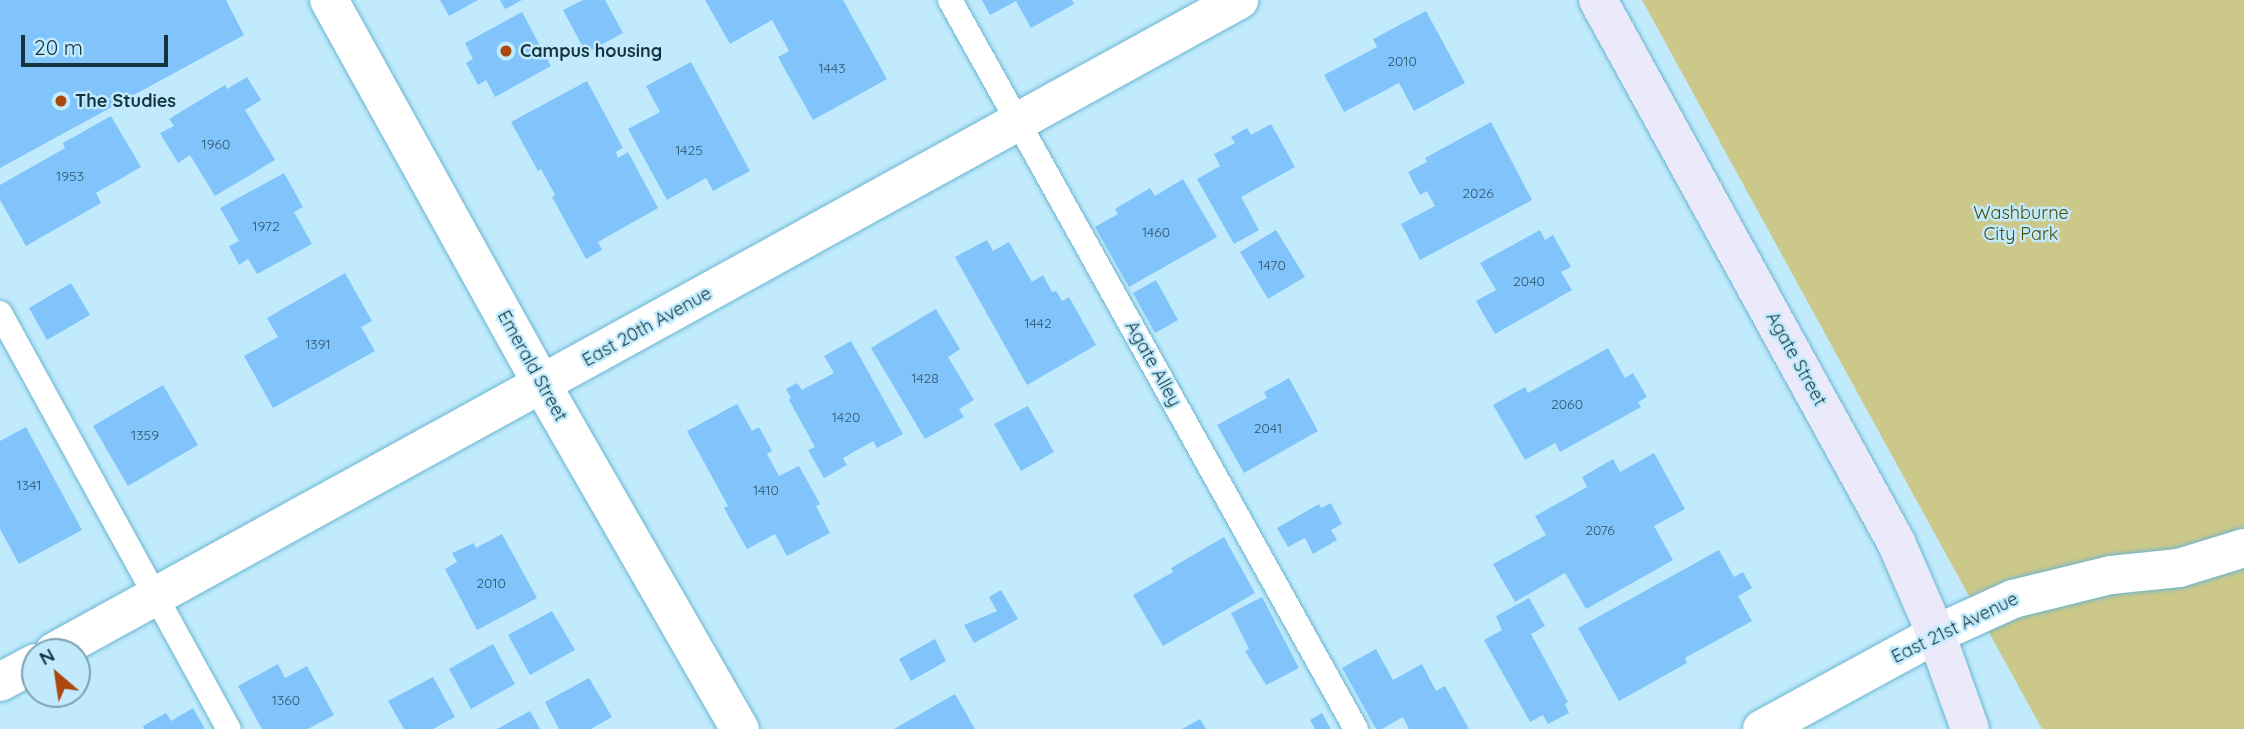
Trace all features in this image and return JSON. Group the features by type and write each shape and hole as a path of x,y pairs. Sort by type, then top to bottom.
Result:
{"street":[{"name":"Emerald Street","path":"330,0 542,385 740,729"},
{"name":"East 20th Avenue","path":"80,638 1239,0"},
{"name":"Agate Street","path":"1598,0 1896,542 1936,634 1970,729"},
{"name":"East 21st Avenue","path":"1762,729 1936,634 2030,593 2111,575 2179,568 2244,548"},
{"path":"0,682 21,671"}],"lane":[{"name":"Agate Alley","path":"950,0 1356,729"},
{"path":"0,313 229,729"}],"green space":[{"name":"Washburne City Park","path":"1642,0 2244,0 2244,729 2042,729"}],"building":[{"name":"The Studies","path":"0,0 226,0 244,35 0,168"},
{"path":"440,0 478,0 449,16"},
{"path":"500,0 522,0 505,9"},
{"path":"583,0 605,0 623,33 586,53 563,10"},
{"path":"705,0 843,0 887,79 813,120 778,57 789,51 772,20 730,44"},
{"path":"982,0 1072,0 1074,4 1031,28 1016,1 990,15"},
{"path":"1426,11 1465,83 1414,111 1399,83 1344,112 1324,75 1377,47 1373,39"},
{"name":"Campus housing","path":"522,12 551,66 495,97 486,80 478,85 466,63 473,59 465,43"},
{"path":"691,62 750,171 713,191 706,178 667,200 628,129 660,112 646,86"},
{"path":"247,77 261,100 245,110 275,160 215,196 190,155 178,163 160,133 174,126 169,119 225,85 227,89"},
{"path":"587,81 623,148 616,152 618,158 628,152 658,208 598,242 602,250 586,259 552,197 555,195 541,169 538,171 511,122"},
{"path":"111,116 141,167 96,193 101,203 26,246 0,200 0,185 65,148 63,143"},
{"path":"1491,122 1532,200 1420,260 1401,224 1435,206 1427,191 1420,195 1408,172 1427,162 1425,158"},
{"path":"1271,124 1295,167 1241,197 1259,230 1234,244 1197,179 1220,166 1214,154 1235,143 1231,137 1247,128 1251,135"},
{"path":"284,173 303,207 294,212 312,244 257,274 248,259 239,265 229,246 239,241 220,208"},
{"path":"1183,179 1217,237 1129,287 1095,227 1118,214 1115,209 1150,188 1155,196"},
{"path":"1276,230 1305,277 1268,299 1240,252"},
{"path":"1540,230 1545,240 1553,235 1571,267 1561,272 1572,290 1495,334 1476,301 1496,290 1480,263"},
{"path":"987,240 993,251 1009,242 1032,282 1043,275 1052,292 1056,291 1062,301 1069,297 1096,345 1027,385 955,257"},
{"path":"345,273 372,321 361,327 375,351 273,408 244,356 278,337 267,318"},
{"path":"1156,280 1178,320 1155,333 1133,293"},
{"path":"71,283 90,315 47,340 29,308"},
{"path":"936,309 960,349 948,357 974,400 959,409 964,417 925,439 871,348"},
{"path":"851,341 903,434 877,448 873,441 843,458 847,465 824,478 808,450 815,447 789,400 791,398 786,389 797,383 802,390 834,373 824,356"},
{"path":"1608,348 1625,378 1633,373 1647,397 1638,402 1641,407 1560,452 1555,443 1525,460 1493,405 1525,387 1528,393"},
{"path":"1289,378 1318,431 1244,473 1217,425 1267,398 1264,392"},
{"path":"163,385 198,445 128,486 93,426"},
{"path":"737,404 752,431 759,427 772,451 767,454 779,476 799,466 820,504 816,506 830,533 787,556 775,534 747,549 724,508 728,506 687,431"},
{"path":"1028,406 1054,452 1021,471 994,424"},
{"path":"26,427 82,530 19,564 0,529 0,441"},
{"path":"1654,453 1685,509 1654,526 1673,560 1586,609 1565,573 1515,602 1493,564 1546,535 1535,516 1587,487 1582,477 1613,459 1620,472"},
{"path":"1331,503 1342,524 1331,530 1337,540 1313,554 1305,538 1288,547 1277,528 1319,504 1321,508"},
{"path":"502,534 537,598 477,630 445,569 457,562 452,553 474,543 476,548"},
{"path":"1224,537 1255,593 1163,646 1133,595 1173,572 1171,568"},
{"path":"1719,550 1734,577 1743,572 1752,588 1738,596 1752,621 1685,658 1687,663 1619,701 1578,628"},
{"path":"1001,590 1018,619 974,643 964,625 997,611 989,597"},
{"path":"1262,597 1299,668 1266,685 1245,651 1249,649 1231,613"},
{"path":"1529,598 1545,626 1531,634 1568,702 1565,704 1569,713 1548,724 1543,715 1530,722 1484,640 1502,630 1496,616"},
{"path":"552,611 575,650 530,675 508,635"},
{"path":"935,639 946,661 911,681 899,659"},
{"path":"493,644 515,684 471,709 449,669"},
{"path":"1376,649 1393,680 1422,664 1436,691 1445,686 1469,729 1409,729 1403,717 1382,729 1376,729 1342,668"},
{"path":"278,664 285,678 307,666 334,715 308,729 262,729 238,686"},
{"path":"433,677 455,717 433,729 404,729 388,701"},
{"path":"589,678 612,717 591,729 559,729 545,702"},
{"path":"955,694 975,729 894,729"},
{"path":"193,708 205,729 144,729 143,726 166,713 171,721"},
{"path":"530,711 540,729 497,729"},
{"path":"1322,713 1331,729 1315,729 1310,720"},
{"path":"1200,719 1206,729 1182,729"}],"place":[{"name":"Campus housing","path":"506,51"},
{"name":"The Studies","path":"61,101"}]}
